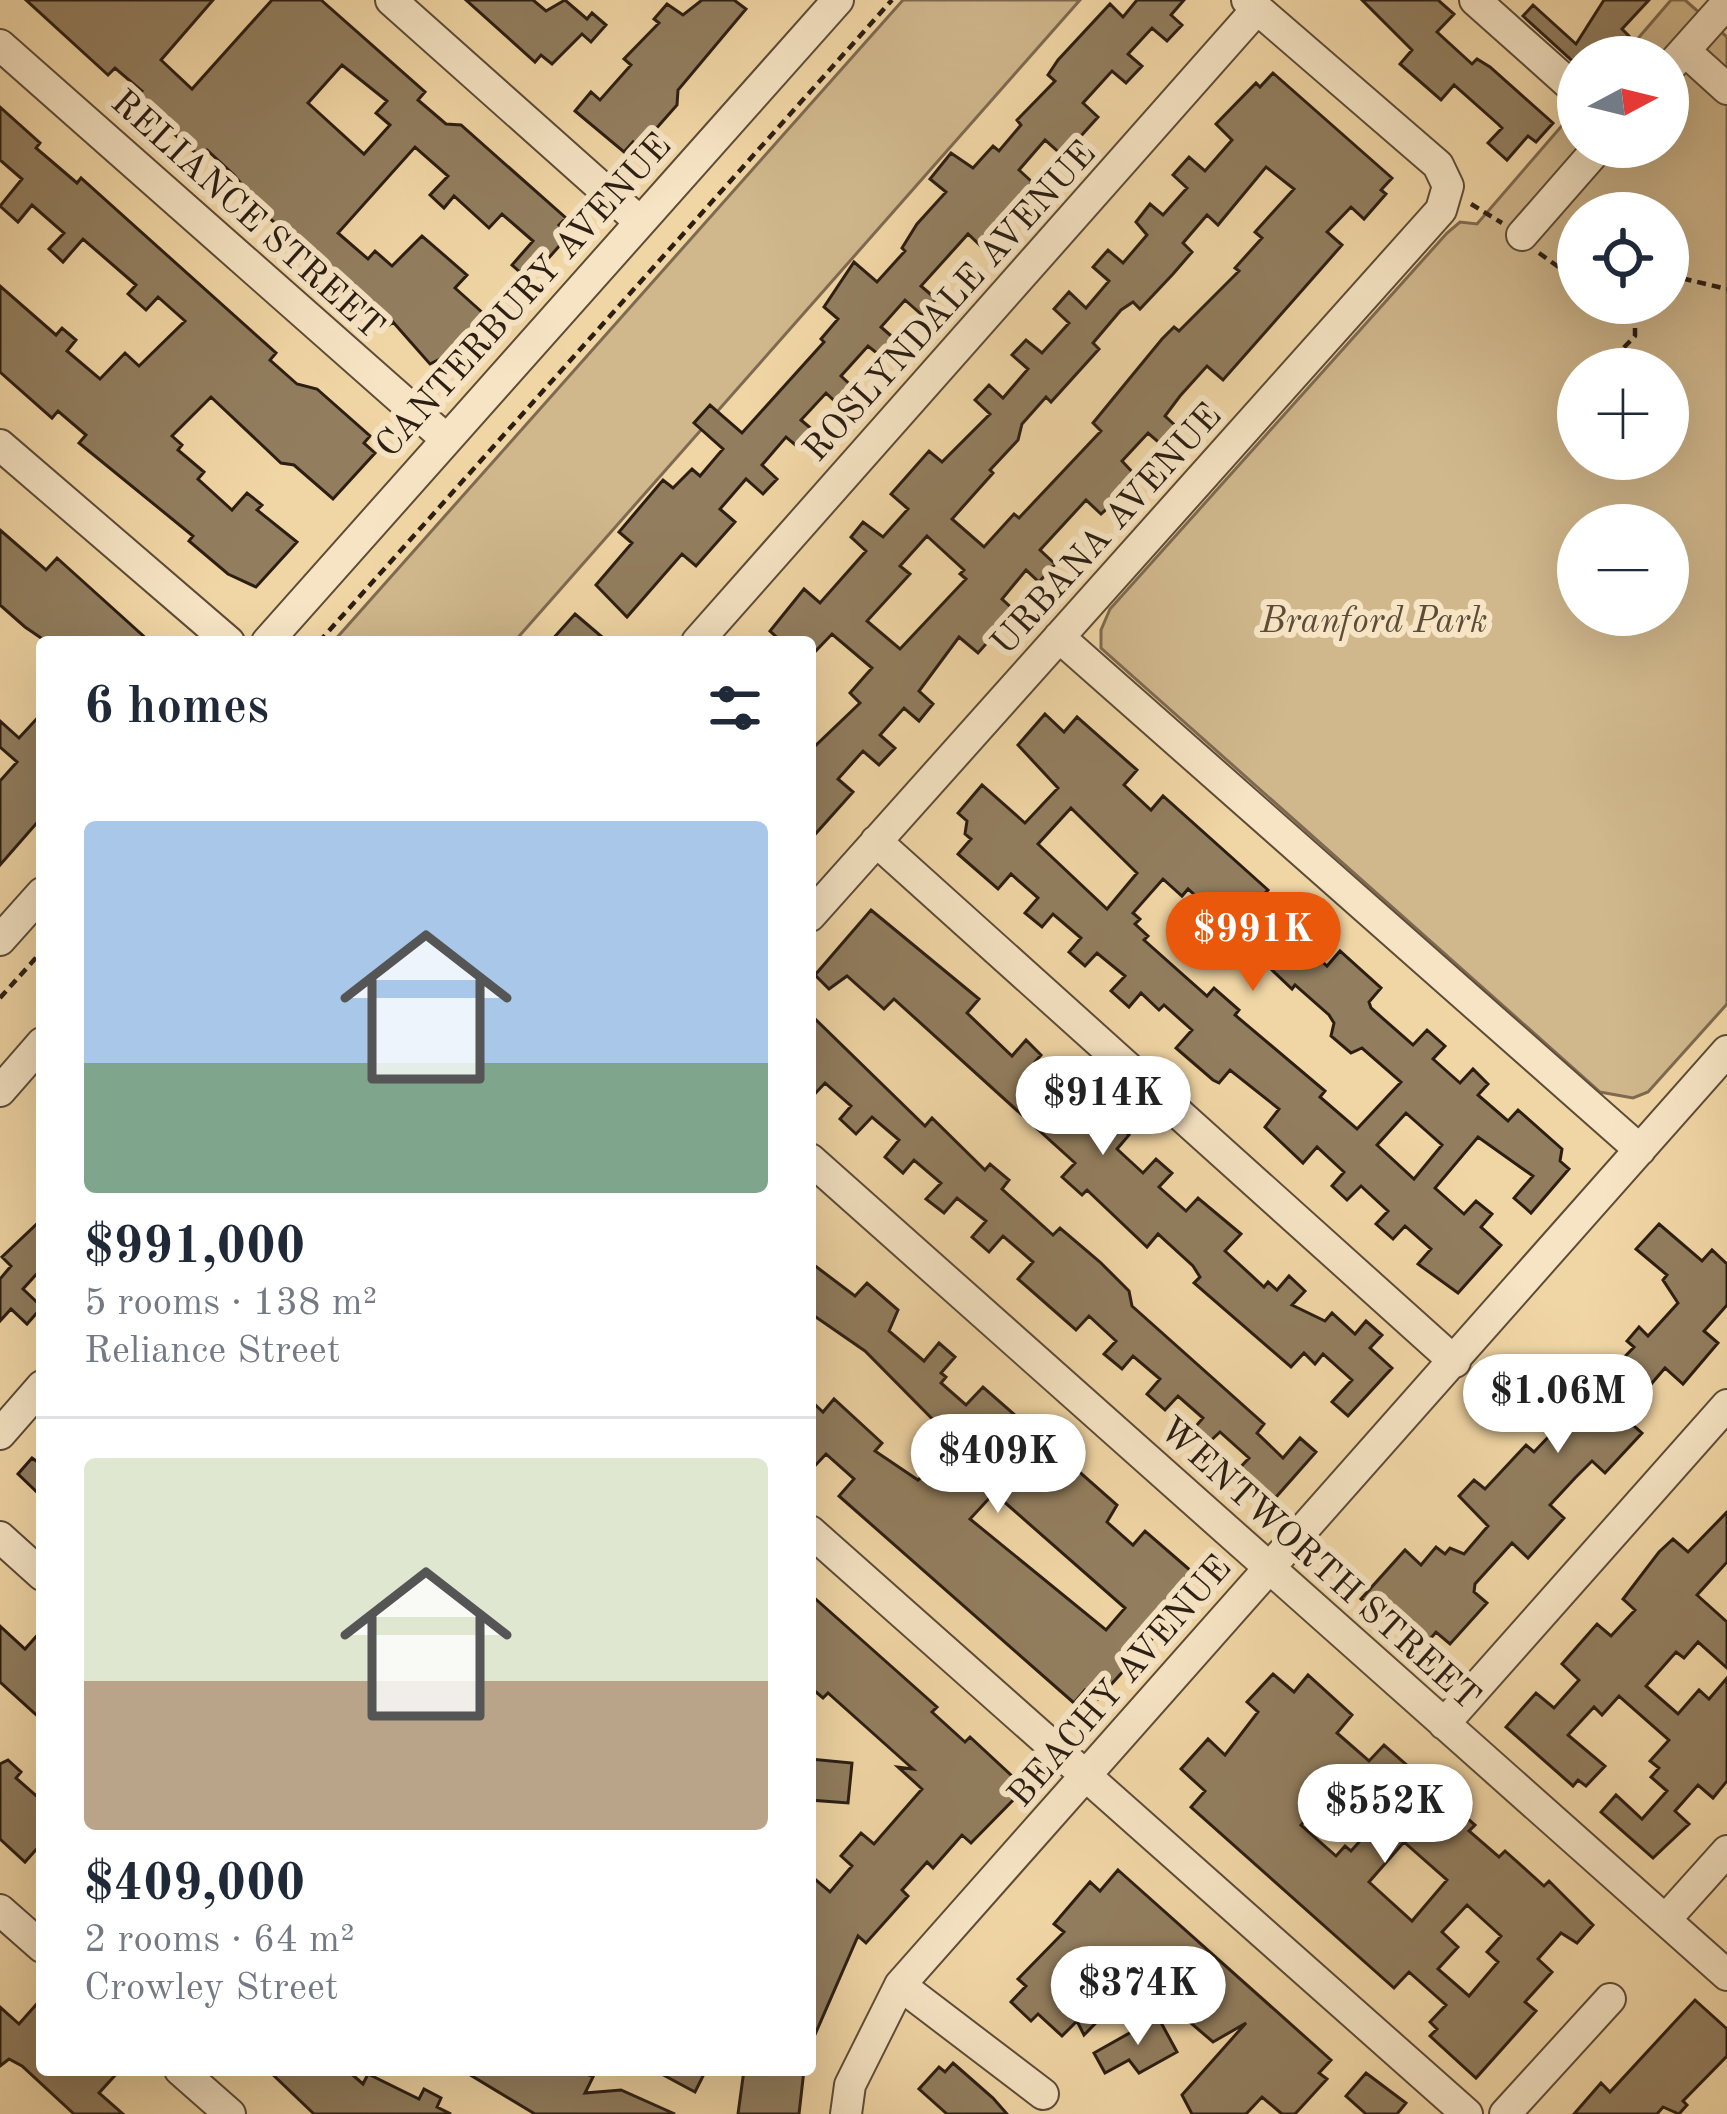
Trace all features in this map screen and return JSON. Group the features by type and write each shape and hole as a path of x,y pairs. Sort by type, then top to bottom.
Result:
{"street":[{"path":"391,0 639,221"},
{"name":"CANTERBURY AVENUE","path":"272,636 838,0"},
{"path":"1475,0 1557,73"},
{"path":"1689,45 1727,3"},
{"path":"1252,4 1438,165 1448,186"},
{"name":"ROSLYNDALE AVENUE","path":"702,636 1252,4"},
{"name":"RELIANCE STREET","path":"0,45 446,440"},
{"path":"1689,67 1727,89"},
{"path":"1522,235 1581,168"},
{"name":"URBANA AVENUE","path":"816,909 1442,210 1448,186"},
{"path":"0,445 222,636"},
{"path":"1059,637 1640,1150"},
{"path":"876,841 1455,1362"},
{"path":"0,940 36,900"},
{"path":"0,1091 36,1050"},
{"name":"BEACHY AVENUE","path":"846,2114 850,2085 900,1985 1727,1052"},
{"name":"WENTWORTH STREET","path":"816,1164 1727,1975"},
{"path":"0,1434 36,1393"},
{"path":"1444,1724 1727,1405"},
{"path":"816,1536 1467,2114"},
{"path":"0,1537 36,1570"},
{"path":"1666,1919 1727,1850"},
{"path":"0,1910 36,1942"},
{"path":"900,1985 1043,2094"},
{"path":"1505,2114 1610,1999"},
{"path":"187,2076 230,2114"}],"path":[{"path":"324,636 892,0"},
{"path":"1448,186 1522,235 1557,268"},
{"path":"1689,280 1727,290"},
{"path":"1623,348 1635,335 1635,324"},
{"path":"0,998 36,958"}],"green space":[{"path":"903,0 1080,0 519,636 338,636"},
{"name":"Branford Park","path":"1671,0 1685,0 1727,37 1727,1004 1648,1092 1633,1098 1600,1092 1101,648 1101,630 1110,609 1447,233 1460,222 1477,224 1557,131 1557,168 1689,168 1689,36 1640,36"}],"building":[{"path":"26,0 213,0 161,60 192,89 272,0 321,0 425,92 418,100 446,124 461,125 566,218 559,225 570,234 529,280 512,265 533,241 502,214 489,228 454,196 444,208 430,195 448,176 415,147 338,233 368,259 375,251 392,266 422,236 467,275 455,288 493,322 451,369 440,359 430,364 393,322 389,325 246,197 249,193 207,150 197,154 134,99 142,91 115,68 108,75","holes":["342,65 387,101 376,113 390,125 364,154 308,103"]},
{"path":"466,0 533,0 546,11 565,0 587,19 592,13 606,25 591,42 582,34 552,64 541,55 535,62"},
{"path":"702,0 734,0 746,9 678,90 677,105 639,148 633,142 624,152 575,111 591,92 600,100 631,65 624,59 659,23 654,19 667,4 683,15"},
{"path":"1137,0 1184,0 1171,15 1182,25 1167,41 1152,28 1128,54 1142,66 1126,83 1112,71 1083,103 1098,117 1063,156 1045,140 1019,170 1042,191 1025,210 1020,205 982,247 968,234 921,286 936,299 922,315 905,300 881,327 897,341 883,358 868,346 841,376 856,390 841,407 826,393 801,420 814,431 799,448 786,437 762,465 777,479 763,494 746,479 720,509 735,522 696,566 682,554 627,617 596,585 632,543 619,532 663,480 673,488 692,469 700,476 723,449 694,423 710,405 742,433 824,342 821,339 838,319 824,307 854,262 877,282 905,251 902,248 917,224 946,192 930,179 951,153 973,168 993,146 999,151 1021,125 1017,120 1055,81 1048,75 1058,60 1110,4 1123,17"},
{"path":"1362,0 1438,0 1454,14 1437,32 1472,64 1477,59 1490,67 1553,123 1536,142 1528,136 1507,160 1488,143 1502,128 1454,85 1441,100 1400,64 1412,50"},
{"path":"1604,0 1649,0 1622,29 1629,36 1581,36"},
{"path":"1533,5 1567,36 1557,36 1557,47 1523,16"},
{"path":"1273,73 1392,178 1381,190 1386,194 1364,219 1351,207 1327,232 1342,245 1223,380 1207,366 1180,396 1165,416 1179,429 1163,446 1148,433 1122,461 1137,477 1119,498 1101,514 1086,500 1040,550 1055,564 1039,582 1026,570 1002,599 1015,611 978,653 959,637 919,691 933,704 919,721 904,708 880,735 895,748 879,765 863,751 838,779 853,792 816,833 816,745 860,703 850,693 872,668 832,634 816,651 816,636 775,636 770,631 804,589 820,603 866,551 851,537 863,522 883,537 908,509 891,494 929,451 942,462 990,414 975,400 989,385 1003,398 1028,369 1012,355 1026,340 1042,353 1069,323 1054,309 1069,292 1086,308 1109,281 1093,267 1108,250 1123,263 1147,235 1136,222 1150,204 1163,215 1187,188 1173,175 1189,157 1205,171 1232,140 1216,124 1256,83 1260,87","holes":["1266,167 1294,189 1255,232 1262,238 1235,268 1239,271 1179,331 1174,327 1162,339 1093,423 1101,431 1019,518 1014,514 984,547 952,519 1018,440 1022,424 1046,397 1051,402 1099,349 1093,343 1121,310 1133,302 1140,309 1192,252 1183,243 1207,215 1218,225","927,536 964,570 960,574 966,579 900,649 867,621 910,574 900,566"]},
{"path":"0,107 40,143 36,148 77,183 81,178 276,353 270,360 297,384 317,389 370,436 364,443 375,453 333,499 294,465 281,463 211,397 172,436 182,445 178,450 204,472 198,479 232,510 247,493 262,505 257,510 297,542 256,587 228,574 189,541 193,536 79,443 86,435 58,411 52,418 0,372 0,286 56,335 62,328 76,340 67,351 100,379 125,353 139,366 185,321 158,297 146,310 128,294 136,285 83,239 63,262 49,249 64,233 32,205 18,222 0,206 22,179 0,160"},
{"path":"0,530 46,570 57,558 143,636 38,636 0,605"},
{"path":"575,614 601,636 555,636"},
{"path":"1045,714 1064,732 1077,717 1137,770 1124,785 1151,810 1163,796 1268,890 1255,904 1281,928 1295,912 1313,928 1301,942 1327,966 1340,951 1381,988 1369,1002 1371,1008 1413,1045 1427,1030 1445,1046 1433,1059 1460,1083 1473,1069 1488,1084 1478,1095 1508,1121 1518,1110 1562,1149 1560,1161 1569,1169 1531,1213 1514,1198 1533,1176 1478,1137 1435,1188 1464,1214 1476,1201 1492,1214 1481,1227 1501,1245 1458,1293 1418,1264 1431,1249 1405,1226 1393,1239 1376,1224 1388,1211 1361,1186 1347,1200 1332,1186 1344,1172 1317,1147 1303,1163 1265,1127 1279,1109 1230,1070 1219,1083 1213,1080 1176,1048 1192,1030 1164,1005 1159,1010 1141,993 1129,1007 1111,991 1125,976 1097,953 1085,966 1069,952 1081,938 1053,914 1042,927 1025,913 1038,898 1011,874 998,889 958,854 971,839 965,834 967,821 958,813 982,785 1025,823 1058,788 1018,745","holes":["1071,808 1137,873 1107,909 1038,844","1163,879 1182,896 1188,889 1219,917 1205,935 1218,946 1231,931 1292,989 1295,985 1329,1015 1334,1023 1331,1036 1351,1053 1362,1048 1401,1082 1357,1129 1320,1097 1325,1091 1235,1015 1239,1010 1214,988 1207,996 1144,940 1148,936 1135,924 1140,919 1133,913","1406,1113 1442,1145 1414,1179 1377,1145"]},
{"path":"36,720 36,824 0,865 0,781 17,762 0,747 0,721 19,738"},
{"path":"871,910 979,999 967,1013 1012,1056 1026,1040 1041,1055 1029,1069 1056,1093 1068,1080 1085,1095 1070,1111 1097,1135 1111,1119 1129,1135 1117,1149 1143,1173 1156,1159 1172,1173 1159,1187 1186,1211 1198,1198 1241,1234 1225,1251 1264,1287 1268,1282 1277,1290 1289,1276 1305,1291 1292,1305 1325,1321 1332,1313 1355,1334 1366,1321 1382,1335 1370,1348 1392,1368 1348,1416 1332,1402 1352,1380 1323,1354 1315,1364 1304,1353 1291,1367 1194,1283 1200,1277 1193,1266 1158,1234 1147,1247 1087,1190 1082,1195 1062,1177 1075,1163 894,999 884,1009 847,976 829,989 816,974"},
{"path":"816,1020 925,1126 932,1118 985,1170 990,1164 1009,1180 1002,1189 1053,1235 1060,1228 1100,1262 1129,1291 1132,1306 1264,1424 1257,1433 1283,1458 1300,1438 1316,1452 1269,1505 1235,1473 1249,1458 1220,1432 1204,1447 1190,1433 1203,1418 1178,1396 1165,1410 1147,1394 1160,1379 1133,1356 1122,1369 1104,1354 1116,1341 1089,1316 1076,1330 1018,1279 1033,1262 1003,1236 989,1252 972,1237 986,1221 957,1198 944,1213 926,1199 941,1183 914,1160 903,1173 885,1157 899,1140 872,1117 856,1134 840,1119 851,1106 825,1083 816,1093"},
{"path":"1659,1224 1702,1261 1712,1250 1727,1264 1727,1305 1704,1331 1718,1343 1683,1384 1665,1368 1628,1411 1626,1419 1642,1433 1605,1473 1592,1461 1550,1505 1564,1518 1528,1558 1512,1543 1475,1584 1474,1592 1487,1603 1450,1644 1436,1632 1420,1651 1361,1599 1405,1550 1421,1565 1436,1547 1445,1554 1450,1548 1464,1554 1488,1526 1459,1496 1474,1480 1485,1489 1526,1445 1534,1452 1634,1347 1627,1341 1639,1327 1648,1336 1678,1303 1663,1280 1667,1275 1636,1249"},
{"path":"36,1225 36,1275 23,1289 36,1301 36,1314 27,1324 11,1309 0,1321 0,1279 11,1266 2,1257"},
{"path":"816,1267 855,1296 867,1283 898,1310 889,1331 924,1361 939,1343 955,1357 941,1373 946,1377 941,1383 966,1405 983,1387 1117,1505 1107,1522 1133,1545 1145,1531 1191,1571 1172,1592 1183,1605 1098,1699 1085,1690 1074,1703 839,1496 854,1479 826,1454 816,1465 816,1406 823,1412 834,1399 882,1443 875,1451 918,1480 957,1444 865,1351 816,1317","holes":["994,1493 1125,1608 1106,1630 970,1519"]},
{"path":"32,1458 36,1461 36,1491 18,1474"},
{"path":"1727,1512 1727,1562 1697,1595 1727,1622 1727,1668 1698,1642 1684,1658 1676,1652 1646,1686 1678,1714 1699,1690 1709,1699 1727,1678 1727,1781 1713,1798 1698,1785 1675,1811 1689,1824 1653,1858 1601,1812 1616,1795 1642,1819 1667,1791 1651,1777 1659,1768 1650,1761 1669,1740 1619,1696 1602,1715 1594,1707 1568,1735 1605,1766 1586,1786 1578,1780 1573,1786 1506,1727 1536,1693 1554,1708 1579,1680 1562,1664 1597,1624 1611,1636 1635,1610 1623,1599 1659,1552 1673,1539 1688,1552"},
{"path":"816,1599 937,1707 932,1712 965,1742 970,1737 1025,1788 971,1843 962,1835 933,1868 927,1862 902,1890 908,1896 866,1943 858,1936 816,2032 816,1880 830,1892 852,1866 841,1856 861,1833 874,1844 922,1789 898,1767 913,1769 828,1693 823,1698 816,1692"},
{"path":"0,1626 25,1649 36,1637 36,1715 0,1682"},
{"path":"1273,1674 1294,1692 1308,1675 1352,1715 1337,1733 1369,1761 1384,1745 1475,1825 1469,1831 1499,1857 1505,1851 1544,1886 1549,1881 1593,1925 1577,1943 1561,1933 1538,1959 1552,1972 1525,2002 1536,2011 1476,2078 1430,2036 1437,2029 1430,2022 1446,2005 1409,1972 1394,1988 1191,1807 1205,1791 1181,1769 1208,1739 1225,1755 1258,1712 1247,1702","holes":["1328,1794 1343,1807 1351,1798 1378,1821 1351,1851 1345,1846 1336,1856 1301,1825","1404,1842 1447,1880 1412,1921 1369,1882","1467,1905 1501,1936 1487,1952 1498,1962 1469,1996 1438,1969 1458,1947 1442,1932"]},
{"path":"8,1760 21,1772 16,1778 36,1796 36,1850 25,1862 0,1839 0,1764"},
{"path":"816,1760 852,1763 848,1803 816,1800"},
{"path":"1118,1870 1331,2060 1319,2073 1327,2079 1295,2114 1282,2114 1262,2097 1246,2114 1192,2114 1182,2095 1246,2023 1213,2042 1135,1975 1138,1980 1084,2035 1077,2021 1062,2036 1038,2014 1031,2021 1011,2002 1026,1986 1018,1979 1064,1932 1054,1924 1090,1882 1100,1891"},
{"path":"1695,2000 1727,2029 1727,2056 1683,2101 1687,2105 1679,2114 1663,2107 1657,2114 1574,2114 1601,2083 1610,2092"},
{"path":"36,2005 36,2076 115,2076 99,2093 123,2114 74,2114 22,2066 9,2059 0,2066 0,2007 19,2024"},
{"path":"1158,2017 1177,2052 1139,2073 1129,2060 1105,2073 1094,2053"},
{"path":"953,2063 1007,2114 947,2114 919,2089 939,2067 945,2072"},
{"path":"1366,2073 1406,2103 1397,2114 1366,2114 1346,2096"},
{"path":"274,2076 354,2076 363,2084 372,2076 419,2099 424,2089 441,2098 437,2107 451,2114 314,2114"},
{"path":"472,2076 591,2076 585,2093 621,2090 675,2114 535,2114"},
{"path":"665,2076 703,2076 695,2092"},
{"path":"743,2076 803,2076 799,2114 738,2114"}]}
